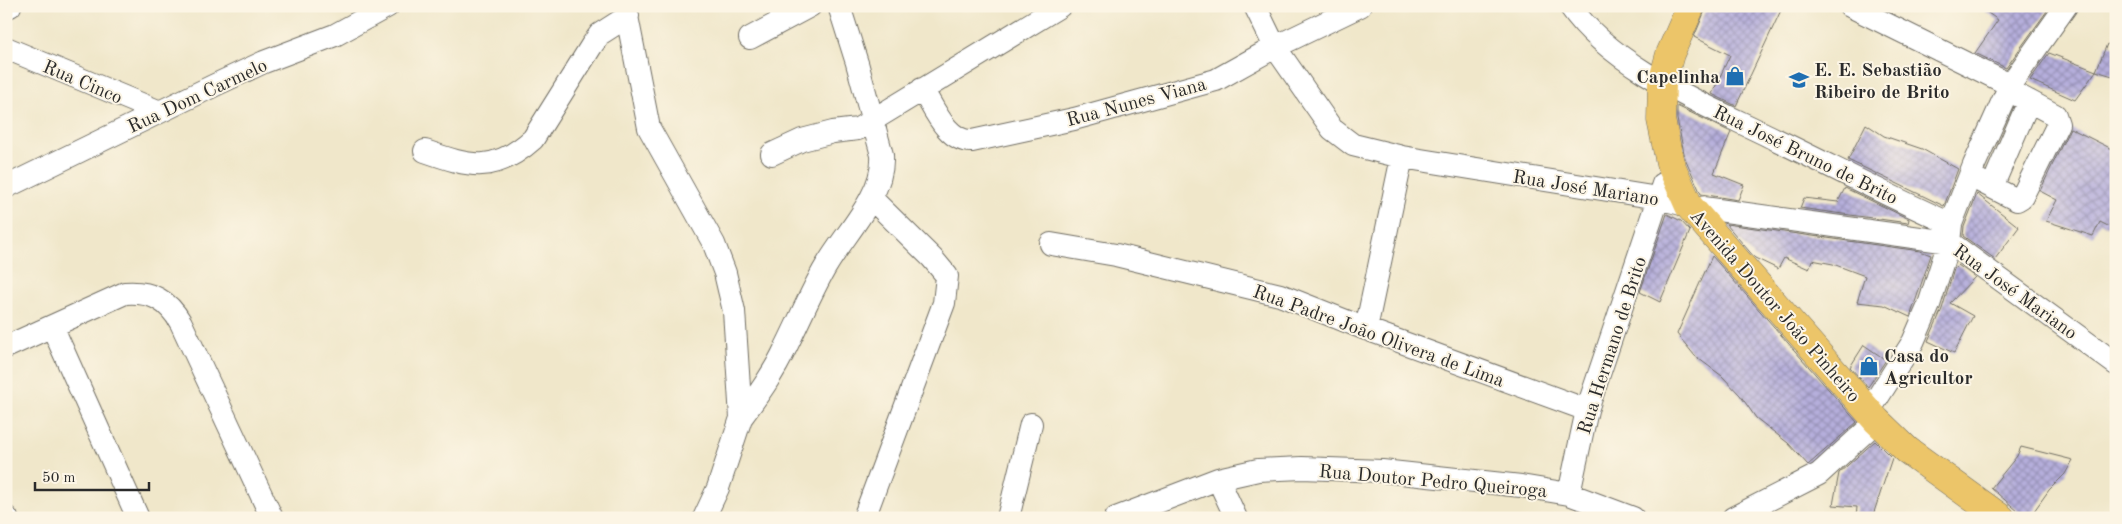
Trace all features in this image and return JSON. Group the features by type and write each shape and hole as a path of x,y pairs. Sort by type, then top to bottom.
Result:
{"main road":[{"name":"Avenida Doutor João Pinheiro","path":"1691,6 1670,54 1662,83 1661,120 1670,163 1689,206 1873,416 1907,450 1998,517"}],"street":[{"path":"6,8 10,6"},
{"name":"Rua Dom Carmelo","path":"6,187 264,62 335,35 388,6"},
{"path":"750,38 810,6"},
{"path":"704,518 718,488 742,418 766,384 786,348 819,277 871,198 883,164 857,62 839,6"},
{"path":"772,154 802,140 833,132 858,129 1060,6"},
{"name":"Rua José Mariano","path":"1255,6 1275,47 1332,129 1340,137 1353,145 1402,157 1658,198 1689,206 1912,237 1950,233 2116,364"},
{"name":"Rua Nunes Viana","path":"922,89 946,127 955,137 964,141 972,141 1074,119 1216,80 1275,47 1360,6"},
{"name":"Rua José Bruno de Brito","path":"1570,6 1590,32 1605,46 1662,83 1922,211 1950,233"},
{"path":"1850,6 1873,11 2055,115 2058,124 2022,197 2017,200 1970,176"},
{"path":"1733,518 1819,474 1873,416 1913,342 1929,306 1950,233 1970,176 2009,87 2066,6"},
{"path":"425,151 460,163 480,165 500,162 518,152 533,139 600,34 626,11"},
{"path":"626,11 649,128 710,236 725,273 734,310 742,418"},
{"name":"Rua Cinco","path":"6,48 160,112"},
{"path":"1992,187 2029,101"},
{"path":"1366,329 1402,157"},
{"name":"Rua Hermano de Brito","path":"1569,494 1587,410 1670,163"},
{"path":"864,518 944,303 947,286 947,276 942,269 871,198"},
{"path":"1912,237 1922,211"},
{"name":"Rua Padre João Olivera de Lima","path":"1051,244 1116,255 1280,295 1366,329 1587,410"},
{"path":"6,347 125,293 139,292 152,294 164,301 174,311 181,323 272,518"},
{"path":"52,326 138,518"},
{"path":"1008,518 1031,424"},
{"name":"Rua Doutor Pedro Queiroga","path":"1116,518 1218,479 1258,470 1302,468 1382,471 1521,486 1569,494 1633,518"},
{"path":"1218,479 1236,518"}],"building":[{"path":"1707,6 1783,6 1736,106 1712,94 1730,55 1694,37"},
{"path":"1978,6 2034,6 2047,11 2006,68 1975,53 1998,20"},
{"path":"2107,44 2116,47 2116,77 2096,71"},
{"path":"2049,53 2096,71 2075,100 2030,80"},
{"path":"1677,106 1731,132 1714,173 1744,185 1738,200 1701,194 1685,158 1677,119"},
{"path":"1866,124 1884,136 1922,149 1958,169 1944,206 1848,160"},
{"path":"2070,128 2116,151 2116,230 2100,222 2093,236 2046,221 2057,200 2040,191"},
{"path":"1845,188 1909,219 1908,223 1800,208 1804,198 1838,202"},
{"path":"1977,194 2019,227 1995,259 1963,236 1964,227"},
{"path":"1667,214 1681,221 1690,231 1660,302 1640,292"},
{"path":"1726,224 1920,251 1931,255 1910,317 1884,305 1857,302 1865,276 1833,264 1812,260 1809,269 1784,258 1778,269 1755,258"},
{"path":"1712,256 1857,422 1808,465 1788,443 1756,418 1740,395 1722,376 1695,356 1677,334"},
{"path":"1958,265 1975,277 1950,303 1973,316 1954,353 1928,341 1942,309 1954,269"},
{"name":"Casa do Agricultor","path":"1864,345 1886,360 1868,387 1850,367"},
{"path":"1875,441 1892,458 1872,518 1856,518 1857,507 1833,505 1839,473"},
{"path":"2021,447 2073,460 2065,474 2049,490 2029,518 2026,518 1991,488 2017,456"}],"place":[{"name":"Capelinha","path":"1735,76"},
{"name":"E. E. Sebastião Ribeiro de Brito","path":"1799,80"},
{"name":"Casa do Agricultor","path":"1869,366"}]}
